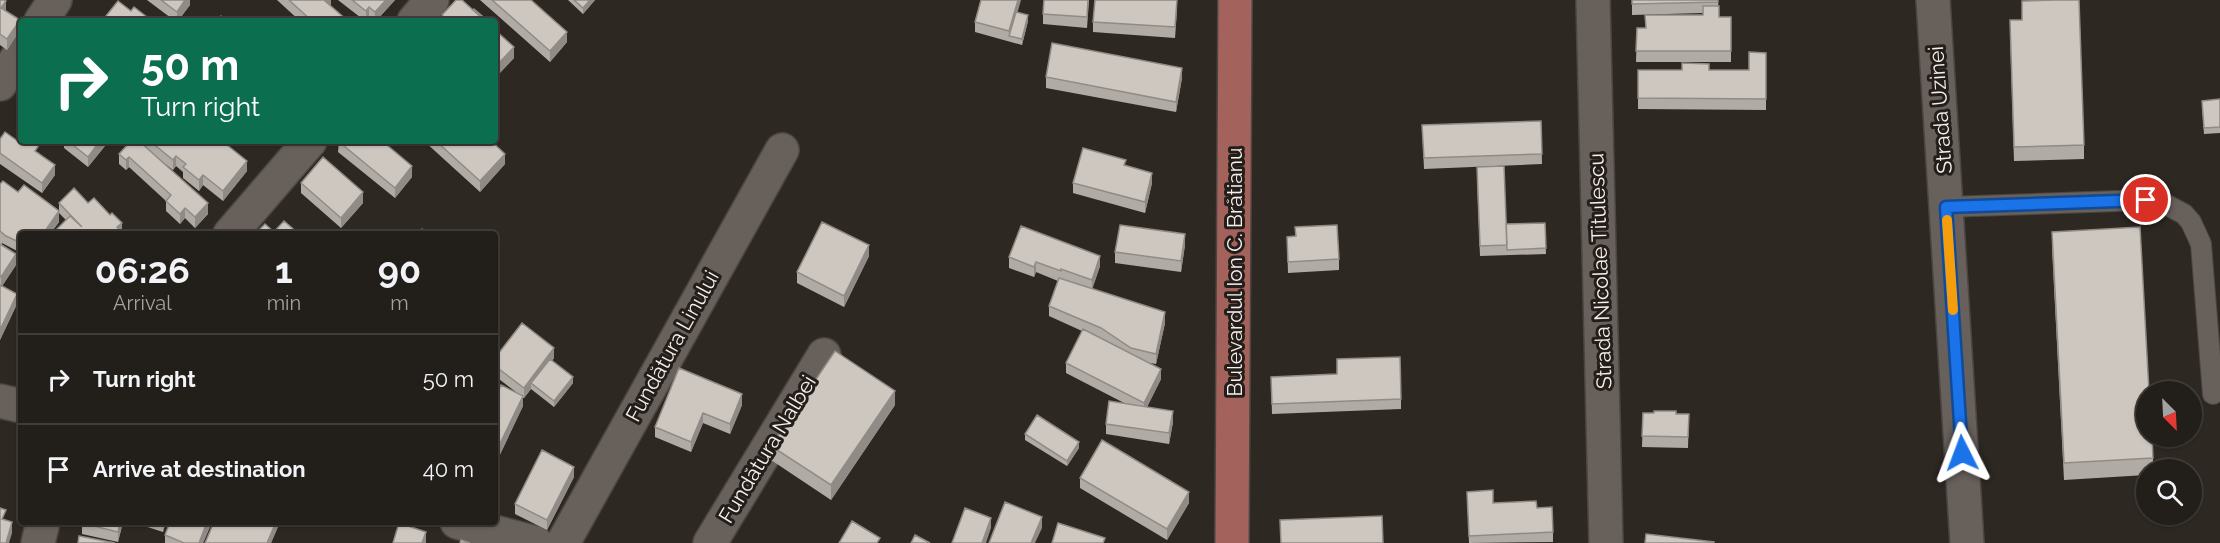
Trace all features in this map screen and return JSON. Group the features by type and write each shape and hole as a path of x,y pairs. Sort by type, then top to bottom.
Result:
{"main road":[{"name":"Bulevardul Ion C. Brătianu","path":"1232,543 1235,0"}],"street":[{"path":"43,18 55,0"},
{"path":"417,18 432,0"},
{"name":"Strada Nicolae Titulescu","path":"1593,0 1606,543"},
{"name":"Strada Uzinei","path":"1933,0 1967,543"},
{"path":"0,84 18,57"},
{"path":"233,231 307,144"},
{"name":"Fundătura Linului","path":"563,543 782,150"},
{"name":"Fundătura Nalbei","path":"710,543 824,355"},
{"path":"0,401 18,405"},
{"path":"38,543 42,525"},
{"path":"469,525 536,543"}],"lane":[{"path":"1946,207 2146,200 2167,205 2184,214 2196,232 2203,256 2213,394"}],"building":[{"path":"0,0 4,0 6,1 1,8 18,19 18,23 7,39 0,34"},
{"path":"161,0 185,0 177,12"},
{"path":"289,0 326,0 345,18 309,18"},
{"path":"352,0 386,0 375,12 369,7 366,11"},
{"path":"456,0 462,0 482,18 446,18 442,15"},
{"path":"492,0 531,0 567,32 550,51"},
{"path":"574,0 590,0 583,8"},
{"path":"981,0 1018,0 1009,31 975,22"},
{"path":"1044,0 1088,0 1087,17 1043,14"},
{"path":"1095,0 1177,0 1175,27 1093,22"},
{"path":"1632,0 1718,0 1718,2 1632,4"},
{"path":"2079,0 2084,145 2014,147 2010,20 2022,20 2022,1"},
{"path":"118,1 131,11 134,7 148,18 104,18"},
{"path":"1703,6 1719,6 1719,17 1731,17 1731,51 1636,51 1637,28 1646,28 1645,15 1703,15"},
{"path":"1016,12 1028,15 1022,39 1009,36"},
{"path":"498,33 514,47 498,64"},
{"path":"1052,43 1182,68 1176,102 1046,77"},
{"path":"1749,52 1766,53 1766,99 1638,98 1638,70 1682,70 1682,63 1709,64 1709,70 1749,70"},
{"path":"2220,99 2220,127 2204,128 2202,101"},
{"path":"1541,121 1542,154 1424,158 1422,125"},
{"path":"5,132 18,141 18,144 38,144 35,151 55,165 42,183 0,153 0,139"},
{"path":"72,144 98,144 88,157"},
{"path":"128,144 142,144 208,203 195,217 185,208 180,214 166,201 171,195 129,157 126,160 119,154"},
{"path":"154,144 226,144 247,161 223,191 203,175 199,180 183,167 186,164 176,156 173,160"},
{"path":"342,144 386,144 412,166 395,188"},
{"path":"439,144 494,144 505,154 480,181"},
{"path":"1083,148 1126,160 1124,165 1152,173 1145,202 1073,183"},
{"path":"323,157 363,192 341,218 301,183"},
{"path":"1504,166 1507,245 1480,246 1477,167"},
{"path":"3,181 18,192 24,185 59,211 45,231 18,231 18,242 0,231 0,184"},
{"path":"74,188 88,203 94,198 110,215 112,213 122,223 117,227 120,231 55,231 70,216 82,227 59,203"},
{"path":"284,221 296,231 275,231"},
{"path":"822,222 869,245 844,296 797,272"},
{"path":"1545,223 1546,248 1507,250 1506,224"},
{"path":"265,224 273,231 258,231"},
{"path":"1120,225 1185,234 1181,261 1115,252"},
{"path":"1337,225 1339,259 1288,262 1287,237 1296,236 1295,227"},
{"path":"1021,226 1100,256 1092,280 1036,262 1034,267 1009,257"},
{"path":"2140,227 2148,381 2136,381 2136,447 2152,447 2153,458 2064,463 2052,232"},
{"path":"0,244 16,254 1,277 0,277"},
{"path":"1059,278 1165,312 1156,354 1131,348 1101,328 1049,306"},
{"path":"0,285 17,294 0,330"},
{"path":"522,323 554,348 524,388 498,368 498,354"},
{"path":"1083,329 1161,369 1144,403 1066,363"},
{"path":"835,351 895,391 831,485 771,446"},
{"path":"1400,357 1401,399 1272,404 1271,377 1337,374 1337,359"},
{"path":"550,359 573,377 554,401 531,383"},
{"path":"679,368 742,394 730,424 703,413 691,442 655,427"},
{"path":"501,385 523,396 498,448 498,392"},
{"path":"1109,401 1173,411 1169,433 1106,424"},
{"path":"1654,411 1676,411 1676,414 1689,414 1688,437 1642,436 1643,413 1654,413"},
{"path":"1037,415 1079,442 1067,461 1025,434"},
{"path":"1102,440 1189,492 1167,529 1080,478"},
{"path":"542,450 574,467 547,520 515,504"},
{"path":"1493,490 1493,503 1536,501 1537,508 1552,507 1553,532 1469,536 1467,492"},
{"path":"1005,502 1042,517 1031,543 989,543"},
{"path":"0,508 6,510 2,519 12,522 6,543 0,543"},
{"path":"965,508 991,518 982,543 952,543"},
{"path":"1382,516 1383,543 1281,543 1280,520"},
{"path":"852,521 880,538 877,543 839,543"},
{"path":"1058,523 1105,538 1103,543 1052,543"},
{"path":"90,525 119,525 118,532"},
{"path":"169,525 206,525 199,543 184,543 165,535"},
{"path":"213,525 275,525 267,543 205,543"},
{"path":"398,525 426,532 422,543 393,543"},
{"path":"1646,534 1714,542 1714,543 1645,543"},
{"path":"915,535 930,543 911,543"},
{"path":"79,536 115,543 78,543"}],"slow traffic":[{"path":"1947,220 1953,310"}],"route":[{"path":"1962,453 1946,207 2146,200"}]}
